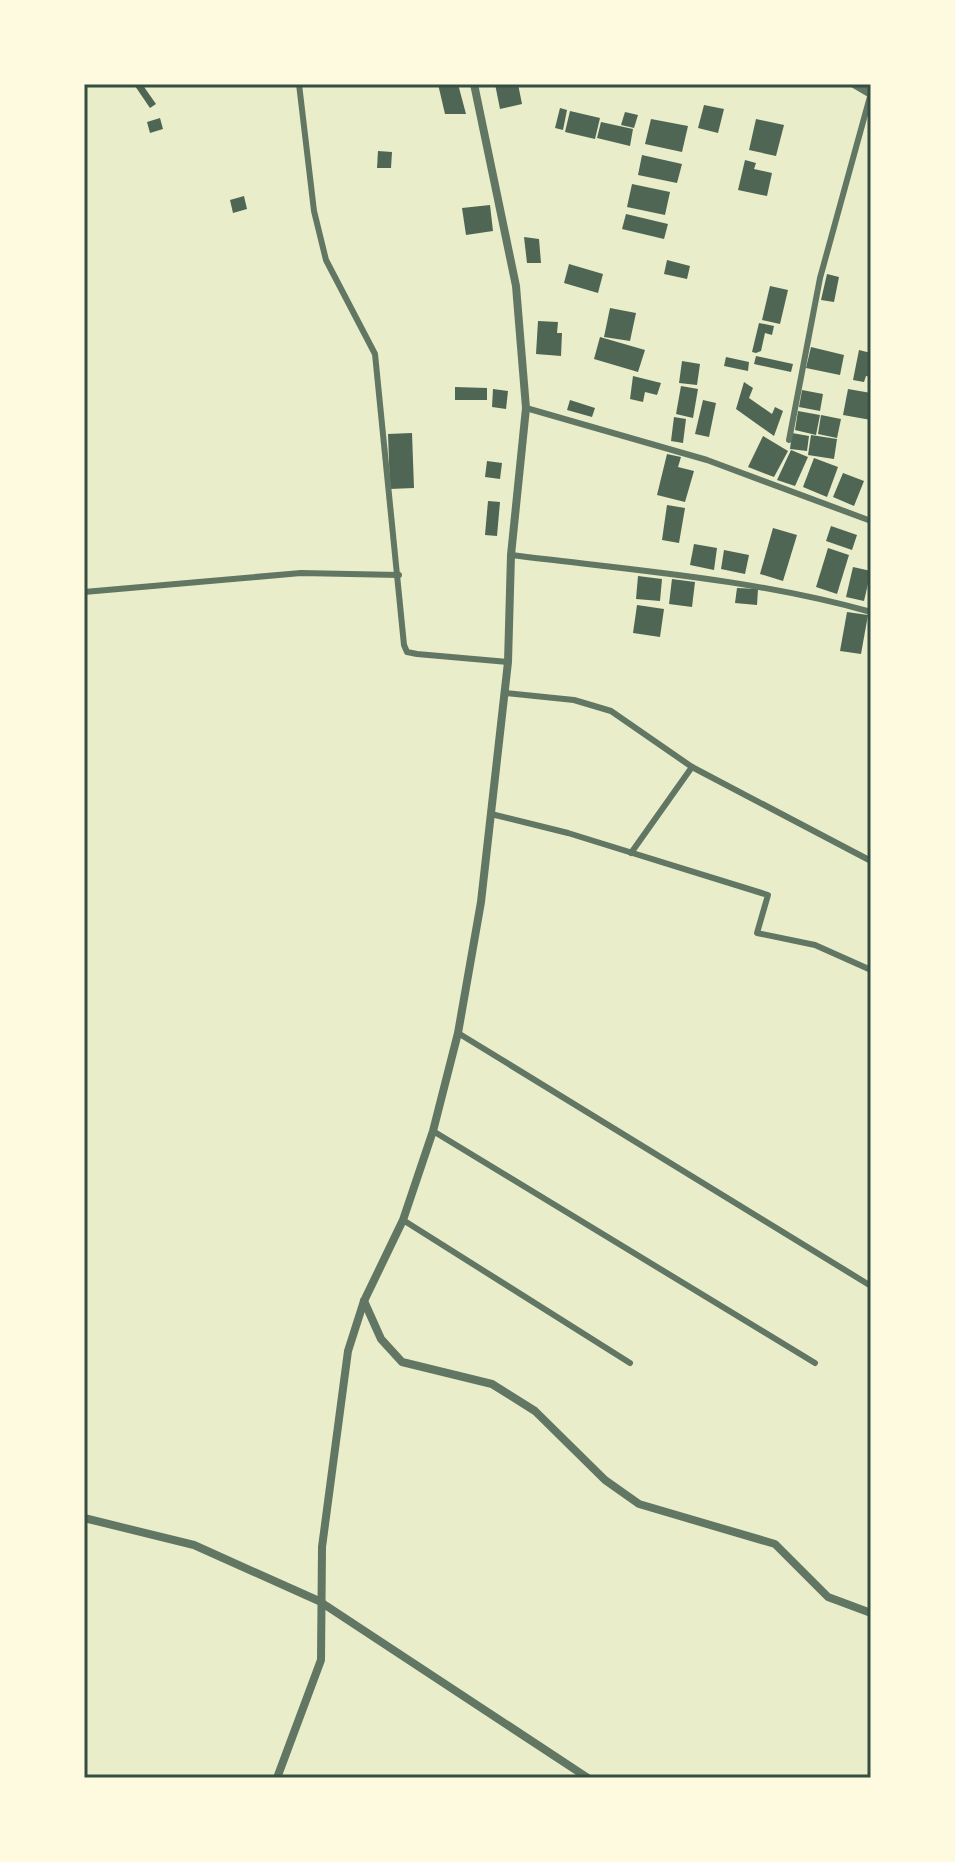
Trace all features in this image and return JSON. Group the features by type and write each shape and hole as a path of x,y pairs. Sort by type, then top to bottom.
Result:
{"street":[{"path":"299,84 314,211 326,260 375,354 407,652 508,662"},
{"path":"277,1778 321,1660 319,1601 322,1547 348,1351 364,1301 403,1220 433,1131 458,1033 481,902 508,662 511,555 526,408 516,286 474,84"},
{"path":"789,440 820,278 871,94 854,84"},
{"path":"526,408 707,460 870,520 871,511"},
{"path":"511,555 748,585 818,597 871,612"},
{"path":"84,592 301,573 399,575"},
{"path":"505,693 574,700 611,711 692,767 871,861"},
{"path":"631,853 692,767"},
{"path":"491,814 768,895 757,933 815,945 871,970"},
{"path":"458,1033 871,1286"},
{"path":"433,1131 815,1363"},
{"path":"403,1220 630,1363"},
{"path":"364,1301 381,1339 402,1362 492,1384 535,1411 605,1480 639,1504 775,1544 828,1597 871,1613"},
{"path":"84,1518 194,1545 319,1601 588,1778"}],"building":[{"path":"142,84 156,104 150,108 135,86"},
{"path":"438,84 458,84 466,114 445,114"},
{"path":"495,84 518,84 522,104 500,109"},
{"path":"704,105 724,109 718,133 698,128"},
{"path":"560,108 567,110 563,130 555,128"},
{"path":"570,111 600,118 595,139 565,132"},
{"path":"625,112 638,115 634,128 621,125"},
{"path":"160,118 163,129 150,133 147,122"},
{"path":"651,119 688,126 682,152 645,144"},
{"path":"756,119 784,125 776,156 749,150"},
{"path":"601,122 633,129 630,146 597,138"},
{"path":"378,151 392,152 391,168 377,168"},
{"path":"642,155 682,164 677,183 638,175"},
{"path":"745,160 756,163 754,169 772,173 767,196 738,190"},
{"path":"632,184 670,192 665,215 627,207"},
{"path":"244,196 247,209 233,213 230,200"},
{"path":"490,205 493,231 466,235 462,208"},
{"path":"626,214 668,224 664,239 622,229"},
{"path":"524,237 539,239 541,263 527,263"},
{"path":"667,260 690,266 687,279 664,274"},
{"path":"569,264 603,274 598,293 564,283"},
{"path":"827,274 839,277 834,302 821,300"},
{"path":"770,286 788,290 780,324 762,320"},
{"path":"610,308 636,313 630,341 604,337"},
{"path":"538,321 558,322 557,333 562,333 561,356 536,354"},
{"path":"759,323 774,326 772,335 765,333 761,351 756,353 752,352"},
{"path":"600,337 645,350 638,372 594,359"},
{"path":"811,347 844,355 840,375 806,368"},
{"path":"859,350 871,353 871,377 866,376 864,382 853,380"},
{"path":"756,356 793,364 791,372 754,364"},
{"path":"726,357 749,362 748,371 724,366"},
{"path":"682,361 700,364 697,385 679,383"},
{"path":"633,376 661,383 657,395 645,392 643,402 630,399"},
{"path":"744,382 753,388 749,398 772,414 775,407 783,411 774,436 736,409"},
{"path":"681,386 698,389 693,418 676,414"},
{"path":"455,387 487,388 487,400 455,400"},
{"path":"493,389 508,391 506,409 492,407"},
{"path":"848,389 871,393 871,420 843,415"},
{"path":"802,390 823,394 820,411 799,407"},
{"path":"570,400 595,408 592,417 567,410"},
{"path":"703,400 716,403 709,437 695,434"},
{"path":"798,411 820,415 816,435 795,430"},
{"path":"821,415 841,419 837,438 818,434"},
{"path":"674,417 686,419 683,443 671,441"},
{"path":"412,433 414,488 390,489 388,434"},
{"path":"792,433 809,436 807,451 790,449"},
{"path":"811,435 837,439 834,459 808,455"},
{"path":"763,436 788,451 774,477 748,467"},
{"path":"791,450 808,457 795,486 777,480"},
{"path":"667,454 681,457 678,467 694,471 685,502 657,495"},
{"path":"814,458 838,467 827,497 803,487"},
{"path":"487,461 502,463 500,479 485,477"},
{"path":"843,473 864,481 854,506 833,497"},
{"path":"488,501 500,502 497,536 485,535"},
{"path":"667,505 685,508 679,543 662,540"},
{"path":"831,526 857,535 852,550 826,541"},
{"path":"773,528 797,535 783,581 760,574"},
{"path":"694,544 717,548 714,570 690,565"},
{"path":"828,548 849,555 837,594 816,587"},
{"path":"724,550 749,555 745,574 721,569"},
{"path":"853,567 871,571 864,601 846,597"},
{"path":"638,576 662,579 660,601 636,599"},
{"path":"672,579 695,582 692,607 669,604"},
{"path":"737,588 758,589 757,605 735,603"},
{"path":"637,605 664,609 660,637 633,633"},
{"path":"847,612 868,615 861,654 840,651"}]}
